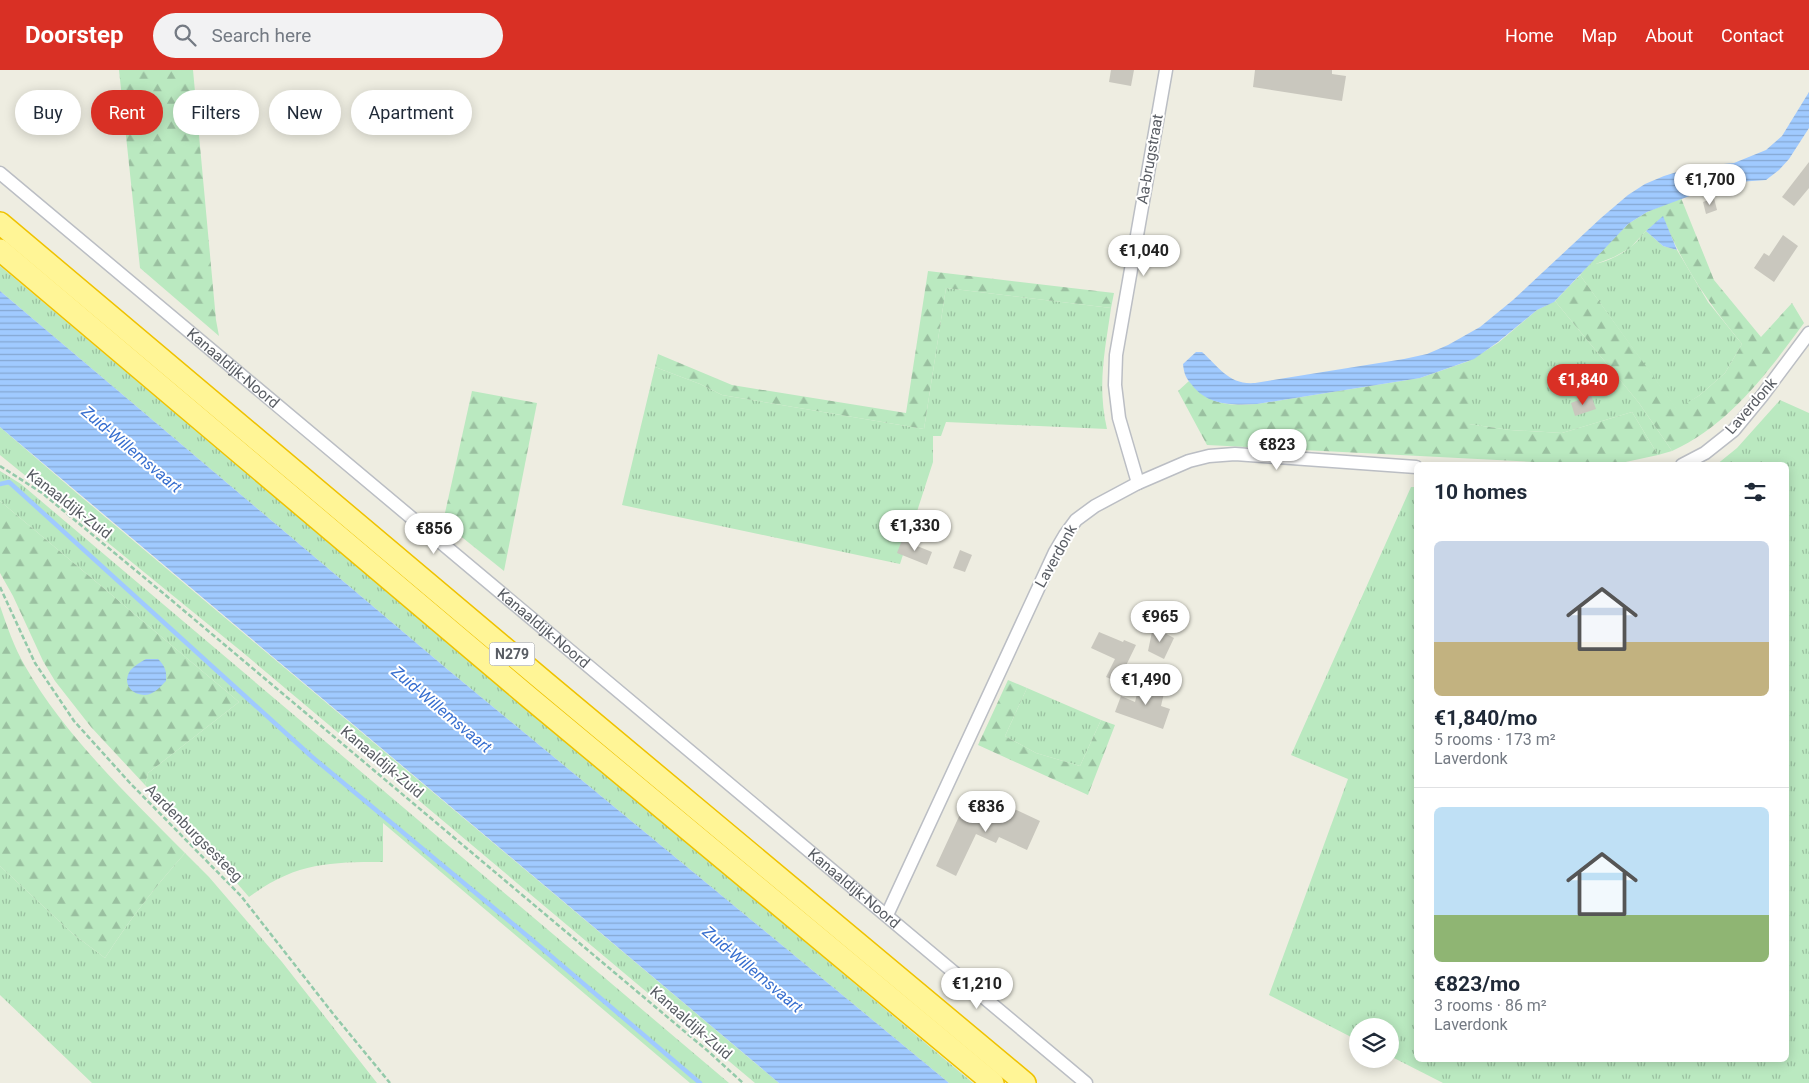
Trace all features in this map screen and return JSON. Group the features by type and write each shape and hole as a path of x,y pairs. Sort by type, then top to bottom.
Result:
{"highway":[{"name":"N279","path":"0,223 1025,1083"},
{"name":"N279","path":"0,250 515,685 993,1083"}],"street":[{"name":"Aa-brugstraat","path":"1138,484 1119,418 1115,385 1116,355 1166,70"},
{"name":"Kanaaldijk-Noord","path":"0,173 1086,1083"},
{"name":"Laverdonk","path":"1688,462 1705,453 1734,430 1809,333"},
{"name":"Laverdonk","path":"887,915 1064,535 1076,520 1095,506 1138,484 1190,461 1209,456 1235,454 1414,467"}],"path":[{"name":"Kanaaldijk-Zuid","path":"0,466 42,493 658,1009 743,1083"},
{"name":"Aardenburgsesteeg","path":"0,587 35,663 74,722 130,783 241,896 390,1083"}],"green space":[{"path":"119,70 193,70 195,90 173,90 173,135 199,135 219,336 140,268 126,135 163,135 163,90 121,90"},
{"path":"1681,198 1714,280 1761,337 1792,303 1804,323 1746,396 1712,427 1672,451 1639,403 1555,301 1580,275 1677,409 1700,395 1725,373 1742,344 1697,283 1679,252 1663,217 1630,248 1614,257 1593,265 1589,264 1628,224 1647,212"},
{"path":"1646,231 1663,246 1677,250 1708,302 1742,344 1725,373 1700,395 1677,410 1580,275 1589,264 1604,262 1625,251"},
{"path":"0,266 973,1083 949,1083 447,669 0,291"},
{"path":"928,271 1114,293 1111,308 946,288 924,429 722,395 700,384 655,367 658,354 732,385 906,413"},
{"path":"946,288 1111,308 1102,383 1107,429 946,422 941,436 933,436 933,462 900,564 622,505 655,367 700,384 722,395 924,429"},
{"path":"1555,301 1639,403 1672,451 1658,455 1632,412 1562,433 1510,430 1469,424 1469,361 1498,343 1537,310"},
{"path":"1469,361 1469,424 1510,430 1562,433 1632,412 1658,455 1626,462 1536,462 1207,445 1178,391 1189,381 1204,395 1219,402 1237,405 1257,404 1420,378"},
{"path":"472,391 537,403 504,571 443,522"},
{"path":"1780,400 1809,413 1809,1083 1443,1083 1399,1061 1399,1018 1349,1018 1349,1036 1269,995 1348,779 1291,755 1411,487 1414,487 1414,1062 1789,1062 1789,462 1720,462 1737,448"},
{"path":"0,427 779,1083 755,1083 241,651 0,455"},
{"path":"0,471 21,484 729,1083 690,1083 383,823 383,862 329,864 297,871 282,877 249,897 145,785 148,773 239,702 0,501"},
{"path":"0,501 239,702 148,773 145,785 91,727 55,681 43,661 13,596 0,573"},
{"path":"0,606 21,659 41,692 78,741 185,853 143,904 105,958 73,934 0,866"},
{"path":"1008,680 1027,688 1005,736 1036,753 1080,766 1101,720 1115,725 1088,795 978,745"},
{"path":"1027,688 1101,720 1080,766 1036,753 1005,736"},
{"path":"185,853 209,877 282,962 377,1083 92,1083 0,995 0,866 73,934 105,958 143,904"}],"water":[{"path":"1809,92 1809,128 1789,159 1779,170 1766,180 1724,183 1647,212 1628,224 1554,302 1537,310 1474,359 1420,378 1257,404 1230,404 1213,401 1198,392 1186,376 1183,364 1196,352 1202,352 1232,378 1246,383 1255,383 1404,359 1427,354 1448,345 1480,327 1513,300 1601,218 1628,195 1645,184 1693,167 1734,163 1766,150 1782,136"},
{"path":"1663,216 1677,250 1663,246 1646,231"},
{"name":"Zuid-Willemsvaart","path":"0,291 447,669 949,1083 779,1083 0,427"},
{"path":"146,659 158,659 166,671 166,681 152,693 141,695 130,688 127,680 131,670"}],"building":[{"path":"1111,70 1134,70 1131,86 1109,82"},
{"path":"1255,70 1332,70 1332,74 1346,76 1342,101 1253,87"},
{"path":"1809,162 1809,188 1794,206 1782,197"},
{"path":"1714,198 1717,210 1706,214 1703,202"},
{"path":"1783,235 1798,246 1774,282 1754,268 1764,253 1769,256"},
{"path":"1591,395 1596,409 1575,416 1571,403"},
{"path":"902,540 932,552 927,565 897,553"},
{"path":"960,550 972,555 965,572 953,568"},
{"path":"1153,627 1174,638 1164,659 1148,651"},
{"path":"1099,632 1136,645 1118,682 1106,677 1115,659 1091,648"},
{"path":"1140,682 1165,689 1161,706 1170,709 1163,729 1115,712 1121,696 1135,702"},
{"path":"984,800 1010,811 1012,808 1040,821 1027,850 999,837 996,843 976,834 956,876 936,866 962,810 976,817"}],"waterway":[{"path":"0,484 9,482 311,756 700,1083"}]}
